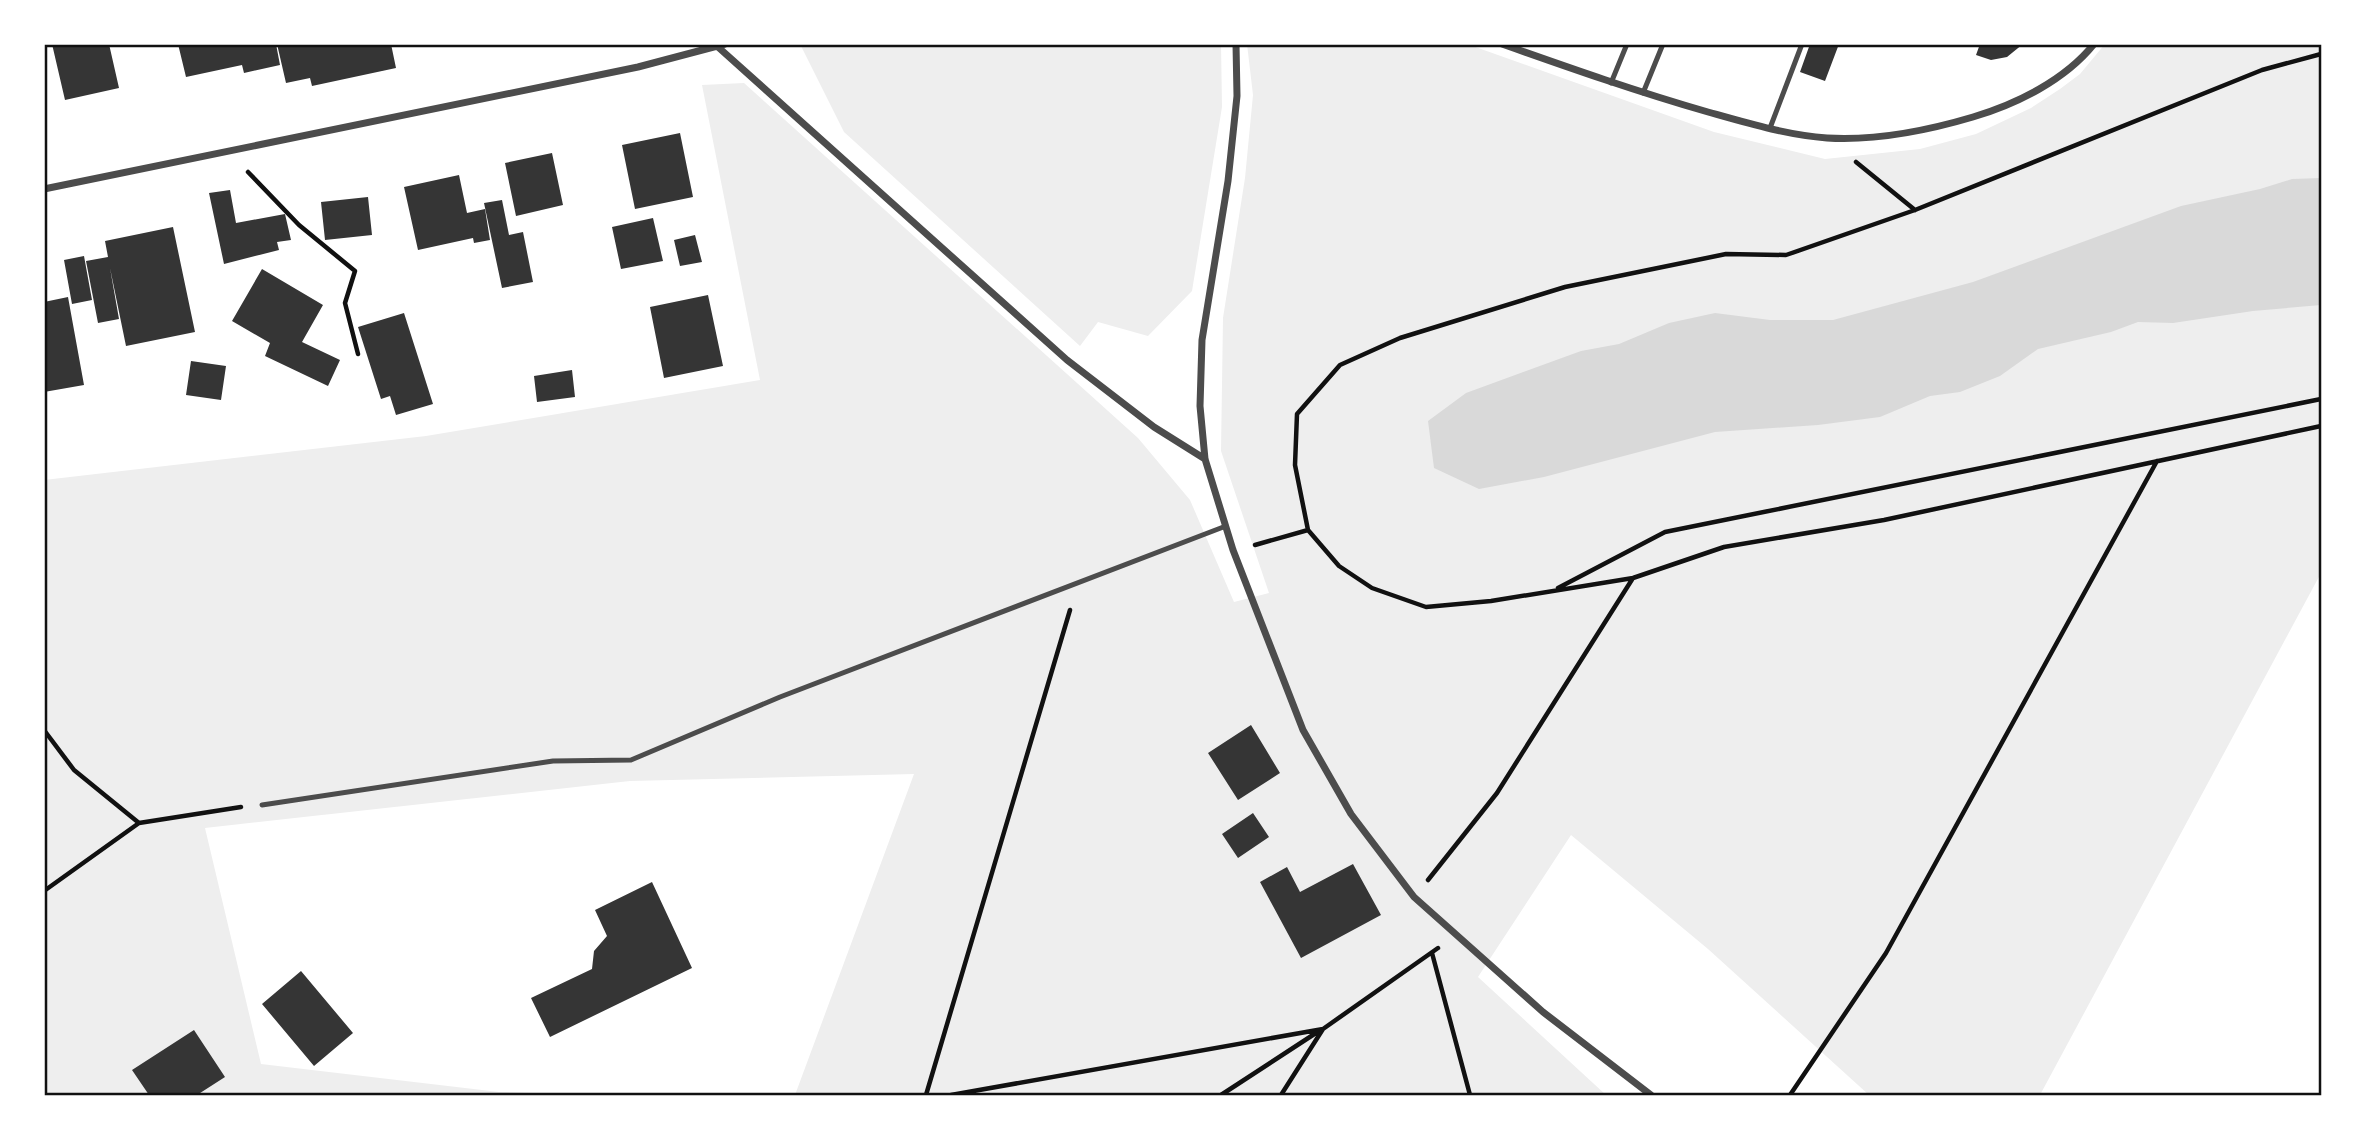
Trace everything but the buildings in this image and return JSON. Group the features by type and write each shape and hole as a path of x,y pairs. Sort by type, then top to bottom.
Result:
{"street":[{"path":"1236,44 1237,96 1231,157 1202,340 1200,406 1205,459 1233,550 1303,730 1351,814 1415,897 1543,1012 1651,1095"},
{"path":"1502,44 1643,93 1770,128 1825,138 1891,135 1944,125 1990,112 2036,91 2094,44"},
{"path":"44,189 638,67 721,45 1067,360 1154,427 1205,459"}],"lane":[{"path":"1611,83 1627,44"},
{"path":"1643,93 1663,44"},
{"path":"1770,128 1802,44"},
{"path":"262,805 552,761 631,760 780,696 1226,526"}],"path":[{"path":"2321,54 2250,74 1915,210 1786,255 1726,254 1565,287 1400,338 1340,365 1297,414 1295,466 1308,530 1339,566 1372,588 1426,607 1633,578 1724,547 1884,520 2321,426"},
{"path":"1825,138 1915,210"},
{"path":"228,151 299,225 355,271 345,303 358,354"},
{"path":"1555,590 1665,532 2321,399"},
{"path":"1790,1095 1886,953 2157,461"},
{"path":"1233,550 1308,530"},
{"path":"1415,897 1497,793 1633,578"},
{"path":"926,1095 1077,583"},
{"path":"44,730 74,770 139,823"},
{"path":"44,891 139,823 262,805"},
{"path":"1221,1095 1323,1029 1432,953 1454,931"},
{"path":"1432,953 1470,1095"},
{"path":"951,1095 1323,1029"},
{"path":"1281,1095 1323,1029"}],"shaded area":[{"path":"800,44 1221,44 1222,107 1192,291 1148,336 1098,322 1080,346 844,132"},
{"path":"1247,44 1467,44 1714,132 1825,159 1920,149 1976,134 2031,108 2060,89 2080,74 2105,44 2321,44 2321,573 2040,1095 1869,1095 1708,949 1571,835 1478,977 1606,1095 795,1095 914,774 630,781 205,828 261,1064 499,1092 603,1095 44,1095 44,480 426,436 760,380 702,85 744,83 1138,438 1190,500 1234,602 1269,593 1221,451 1223,318 1245,178 1253,95"},
{"path":"2321,178 2321,305 2253,311 2173,323 2138,322 2111,332 2038,349 2000,376 1960,392 1930,396 1880,417 1818,425 1715,432 1544,477 1479,489 1434,468 1428,421 1466,393 1581,351 1619,344 1669,323 1715,313 1770,320 1833,320 1973,282 2181,206 2260,189 2292,179"}]}
